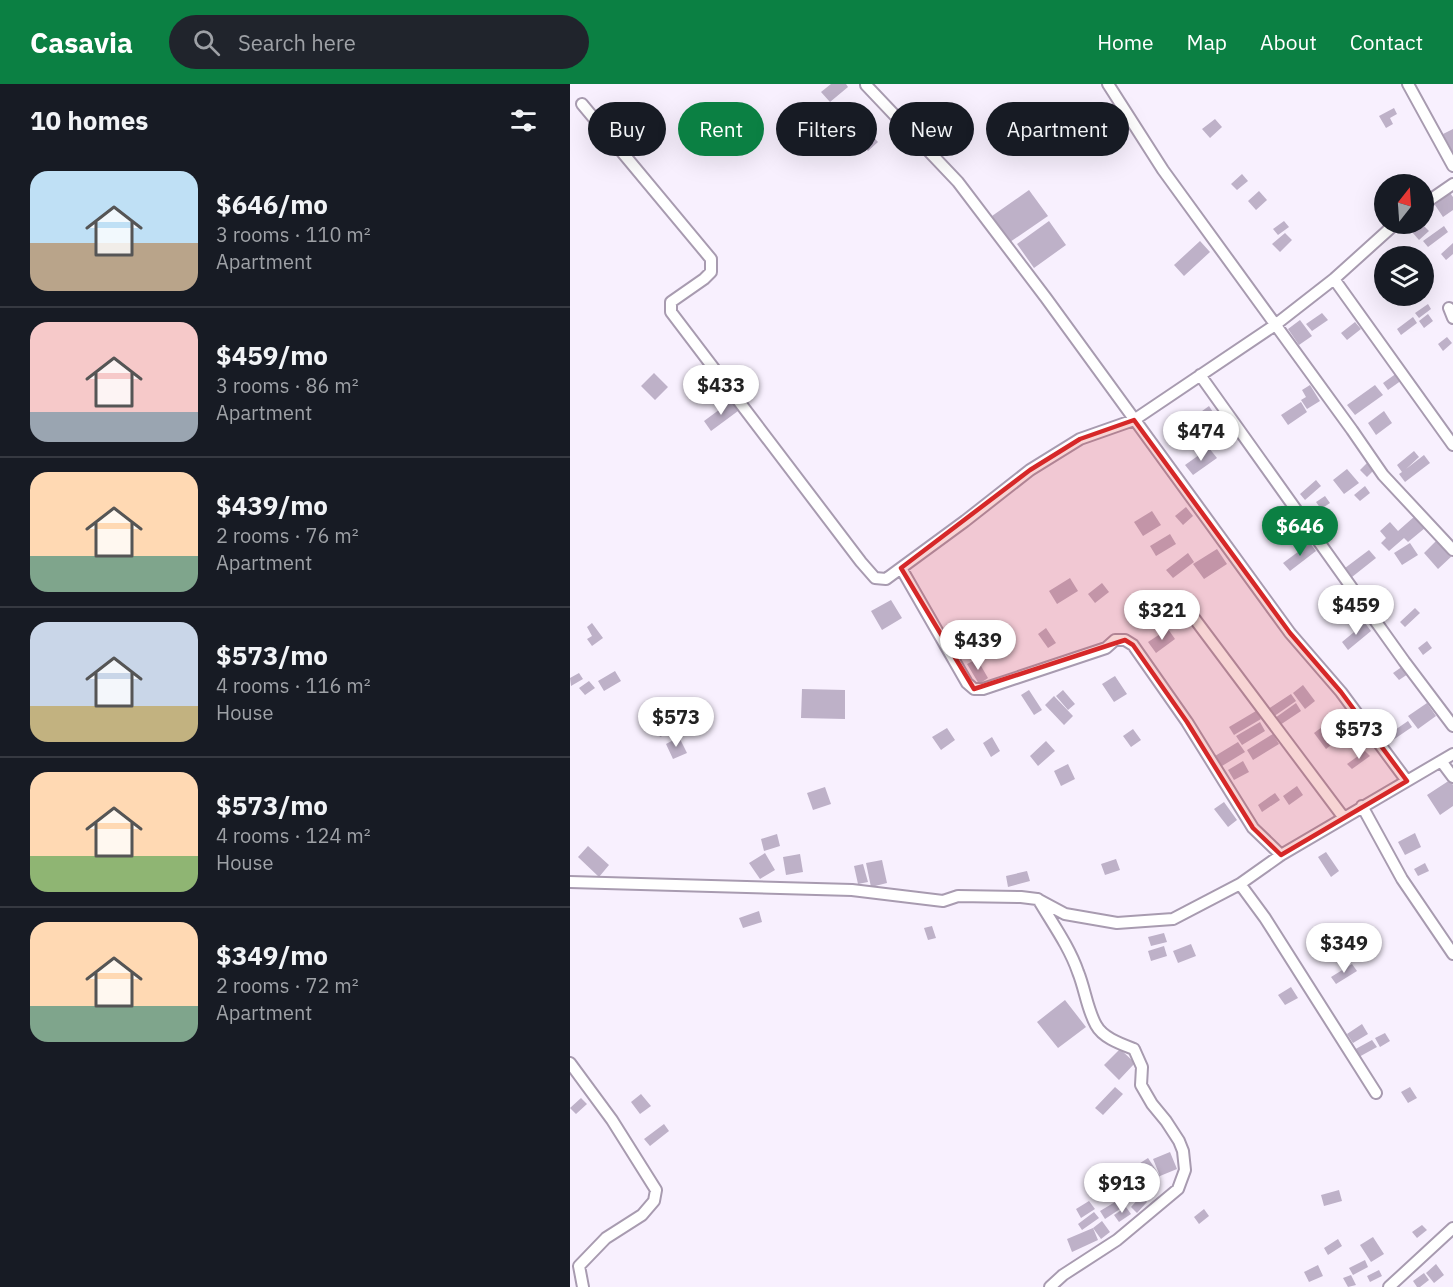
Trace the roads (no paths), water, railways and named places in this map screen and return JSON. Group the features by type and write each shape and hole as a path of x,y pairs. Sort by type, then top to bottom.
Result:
{"street":[{"path":"1108,84 1163,170 1383,475 1453,550"},
{"path":"1408,84 1453,166"},
{"path":"866,86 958,182 1046,298 1290,633 1341,692 1407,781"},
{"path":"582,104 711,259 711,272 671,302 672,312 875,578 886,579 1040,464 1080,439 1134,420 1275,325 1334,279 1384,234"},
{"path":"1434,197 1453,184"},
{"path":"1334,279 1453,445"},
{"path":"1200,375 1453,726"},
{"path":"901,568 967,683 974,689 983,689 1106,648 1115,640 1125,640 1133,645 1187,722 1253,828 1281,855"},
{"path":"1182,602 1344,818"},
{"path":"570,882 852,890 944,901 958,896 1001,896 1037,899 1065,914 1117,923 1173,919 1240,884 1281,855 1453,754"},
{"path":"1441,761 1453,777"},
{"path":"1362,806 1402,879 1453,954"},
{"path":"1240,884 1265,918 1376,1093"},
{"path":"1037,899 1070,951 1096,1027 1114,1041 1134,1049 1142,1067 1141,1085 1179,1141 1184,1151 1185,1170 1178,1189 1117,1240 1063,1275 1050,1287"},
{"path":"570,1063 612,1120 656,1190 654,1201 642,1215 606,1238 579,1266 583,1287"},
{"path":"1389,1287 1453,1228"}]}
